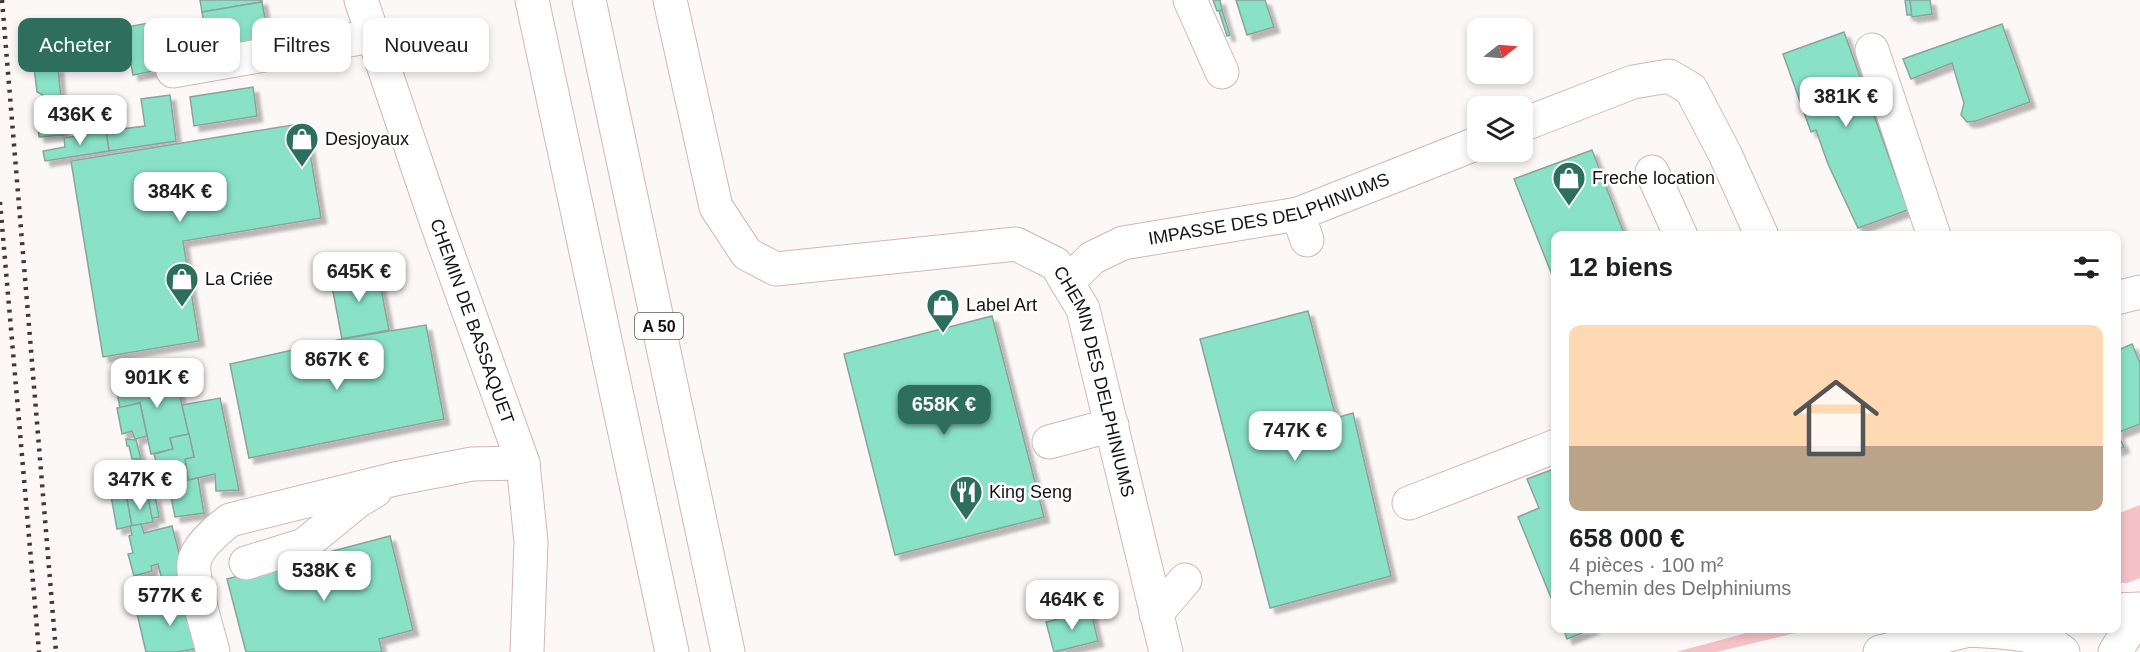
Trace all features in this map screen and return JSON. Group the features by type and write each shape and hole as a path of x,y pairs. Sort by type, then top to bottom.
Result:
{"main road":[{"name":"CHEMIN DE BASSAQUET","path":"361,0 366,18"},
{"path":"532,0 672,652"},
{"name":"A 50","path":"589,0 728,652"},
{"name":"CHEMIN DES DELPHINIUMS","path":"670,0 716,207 747,254 776,269 1016,244 1056,264 1083,309 1166,652"},
{"path":"1190,0 1222,72"},
{"path":"240,59 363,38"},
{"path":"1872,50 1932,231"},
{"name":"CHEMIN DE BASSAQUET","path":"385,72 523,463 531,542 527,652"},
{"path":"1533,121 1633,82 1669,76 1691,88 1725,154 1760,231"},
{"name":"IMPASSE DES DELPHINIUMS","path":"1067,283 1092,258 1123,243 1302,227 1467,148"},
{"path":"1652,172 1679,231"},
{"path":"2121,297 2140,292"},
{"path":"1048,442 1112,425"},
{"path":"1409,503 1551,448"},
{"path":"631,459 661,652"},
{"path":"213,652 198,592 194,562 212,533 230,520 395,479 472,464 523,463"},
{"path":"246,563 304,545 358,501 395,479"},
{"path":"1156,614 1185,580"},
{"path":"2121,610 2140,609"},
{"path":"2115,652 2132,625 2140,617"},
{"path":"1880,652 1957,633"},
{"path":"2013,633 2023,634 2063,652"}],"shaded area":[{"path":"2140,505 2140,578 2127,583 2121,583 2121,512"},
{"path":"1746,633 1795,633 1717,652 1676,652"}],"building":[{"path":"200,0 262,0 262,2 202,12"},
{"path":"1213,0 1220,0 1222,10 1217,11"},
{"path":"1236,0 1265,0 1274,27 1247,35"},
{"path":"1905,0 1910,0 1912,15 1907,15"},
{"path":"1910,0 1930,0 1932,14 1912,17"},
{"path":"262,2 265,18 252,18 252,50 240,52 240,18 203,18 202,12"},
{"path":"1222,10 1230,35 1227,36 1219,11"},
{"path":"144,24 144,72 148,72 133,75 132,70 132,26"},
{"path":"2002,24 2030,102 1967,122 1961,115 1964,103 1952,63 1911,79 1903,59"},
{"path":"1844,32 1908,210 1858,228 1828,164 1816,130 1811,132 1783,54"},
{"path":"34,72 59,72 64,135 39,137 37,108 46,102 47,97 37,92"},
{"path":"253,87 257,116 194,126 190,97"},
{"path":"170,95 176,141 109,151 106,131 145,126 141,99"},
{"path":"305,123 321,218 183,241 199,341 103,357 71,161"},
{"path":"106,131 109,151 45,161 43,151 65,147 64,138"},
{"name":"Freche location","path":"1592,150 1623,231 1551,231 1551,272 1514,179"},
{"path":"377,268 389,330 342,339 330,276"},
{"path":"1308,311 1336,418 1353,413 1391,576 1270,608 1200,339"},
{"path":"992,316 1044,517 895,555 844,354"},
{"path":"426,325 444,419 249,458 230,364 342,339"},
{"path":"2132,344 2140,363 2140,424 2121,431 2121,349"},
{"path":"174,372 189,434 170,438 173,449 151,454 140,403 120,408 116,387"},
{"path":"220,398 239,490 216,491 215,474 188,480 185,459 194,457 182,405"},
{"path":"140,403 147,436 135,439 132,431 122,434 117,408"},
{"path":"189,434 194,457 185,459 187,473 177,474 175,464 158,469 154,454 173,449 170,438"},
{"path":"126,439 136,440 141,459 132,459"},
{"path":"1551,470 1551,598 1518,517 1539,508 1527,479"},
{"path":"187,473 188,480 198,478 204,513 175,517 167,476"},
{"path":"113,494 127,499 132,526 117,529 111,496"},
{"path":"148,495 153,522 132,526 127,499"},
{"path":"155,496 159,517 152,518 148,497"},
{"path":"141,524 144,533 172,526 191,599 152,606 147,584 162,580 158,564 151,566 152,571 134,576 128,554 133,553 129,536 132,535 130,526"},
{"path":"390,536 413,630 379,639 382,652 246,652 227,579"},
{"path":"191,599 204,647 177,652 146,652 136,609"},
{"path":"1091,611 1098,641 1054,652 1046,622"},
{"path":"1565,633 1582,633 1567,639"}],"railway":[{"path":"2,0 56,652"},
{"path":"0,202 39,652"}],"place":[{"name":"Desjoyaux","path":"302,168"},
{"name":"Freche location","path":"1569,207"},
{"name":"La Criée","path":"182,308"},
{"name":"Label Art","path":"943,334"},
{"name":"King Seng","path":"966,521"}]}
